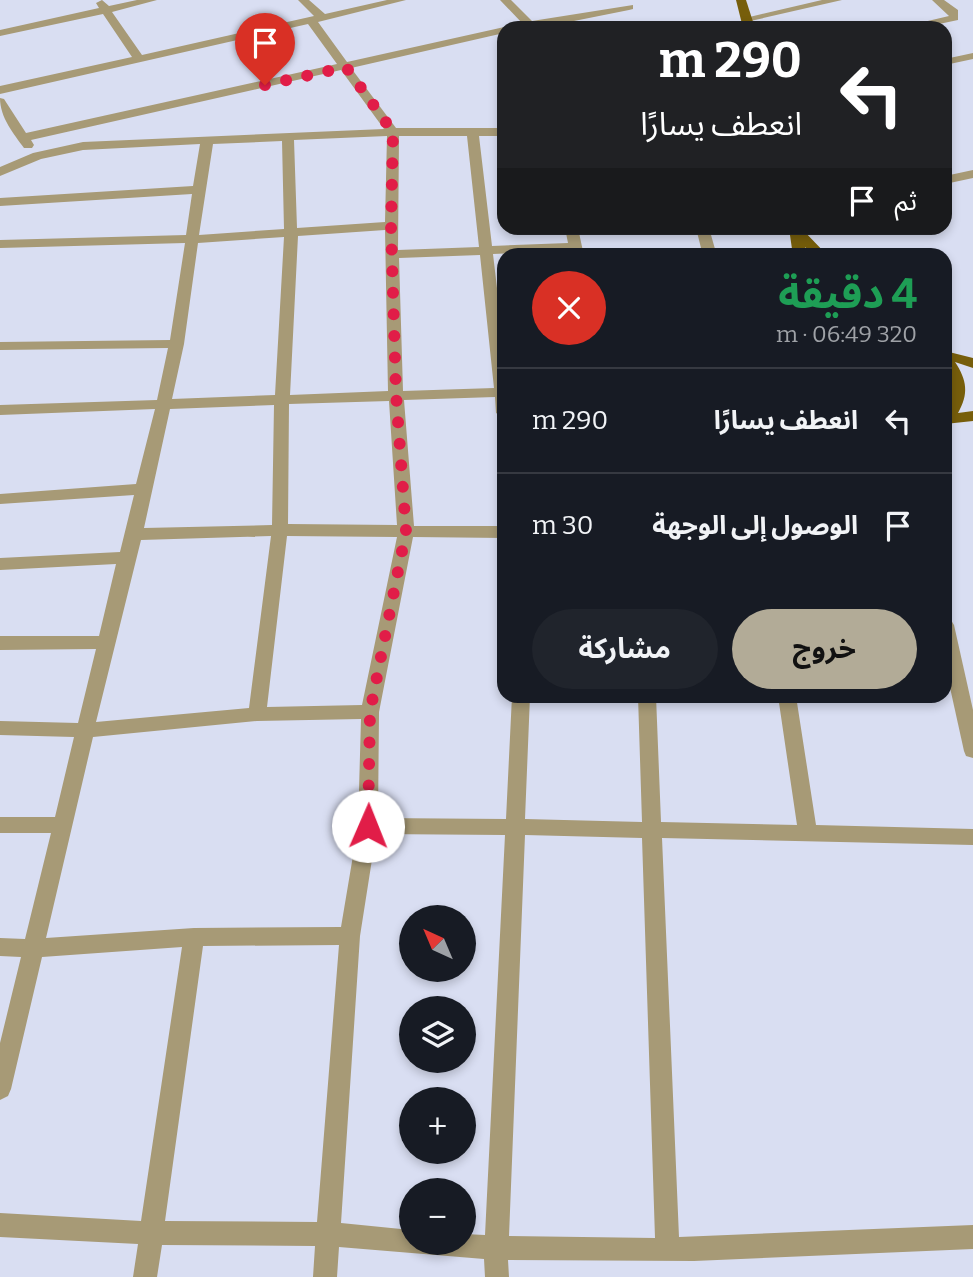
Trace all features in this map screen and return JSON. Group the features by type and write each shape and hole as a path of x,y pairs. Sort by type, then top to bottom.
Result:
{"main road":[{"path":"741,0 746,21"},
{"path":"801,235 814,248"},
{"path":"952,357 973,363"},
{"path":"952,367 961,390 952,412"},
{"path":"952,418 973,416"}],"street":[{"path":"0,33 103,5 152,0"},
{"path":"303,0 346,67 393,132 391,226 396,394 406,531 370,712 368,826 350,936 325,1277"},
{"path":"0,90 401,0"},
{"path":"505,0 526,21"},
{"path":"758,21 836,0"},
{"path":"937,0 954,12 954,18 939,21"},
{"path":"103,5 139,60"},
{"path":"557,21 629,7"},
{"path":"21,138 497,32"},
{"path":"952,60 973,56"},
{"path":"0,102 21,138 37,156"},
{"path":"0,172 37,156 83,146 393,132 497,132"},
{"path":"473,133 497,350"},
{"path":"257,714 280,530 282,401 291,235 288,137"},
{"path":"1,1078 126,558 136,534 142,489 177,344 207,141"},
{"path":"952,178 973,174"},
{"path":"0,202 198,190"},
{"path":"0,244 291,235 391,226"},
{"path":"393,254 497,250"},
{"path":"0,346 177,344"},
{"path":"0,410 497,392"},
{"path":"0,499 142,489"},
{"path":"136,534 280,530 497,532"},
{"path":"0,564 126,558"},
{"path":"0,643 106,642"},
{"path":"952,656 973,751"},
{"path":"498,1277 496,1250 521,703"},
{"path":"647,703 667,1248"},
{"path":"788,703 808,834"},
{"path":"0,728 85,730 257,714 370,712"},
{"path":"0,825 62,825"},
{"path":"368,826 652,829 973,837"},
{"path":"0,947 33,948 194,937 350,936"},
{"path":"145,1277 194,937"},
{"path":"0,1225 150,1233 327,1234 399,1241"},
{"path":"476,1248 667,1248 973,1237"}],"route":[{"path":"265,85 346,67 393,132 391,226 396,394 406,531 370,712 368,826"}]}
